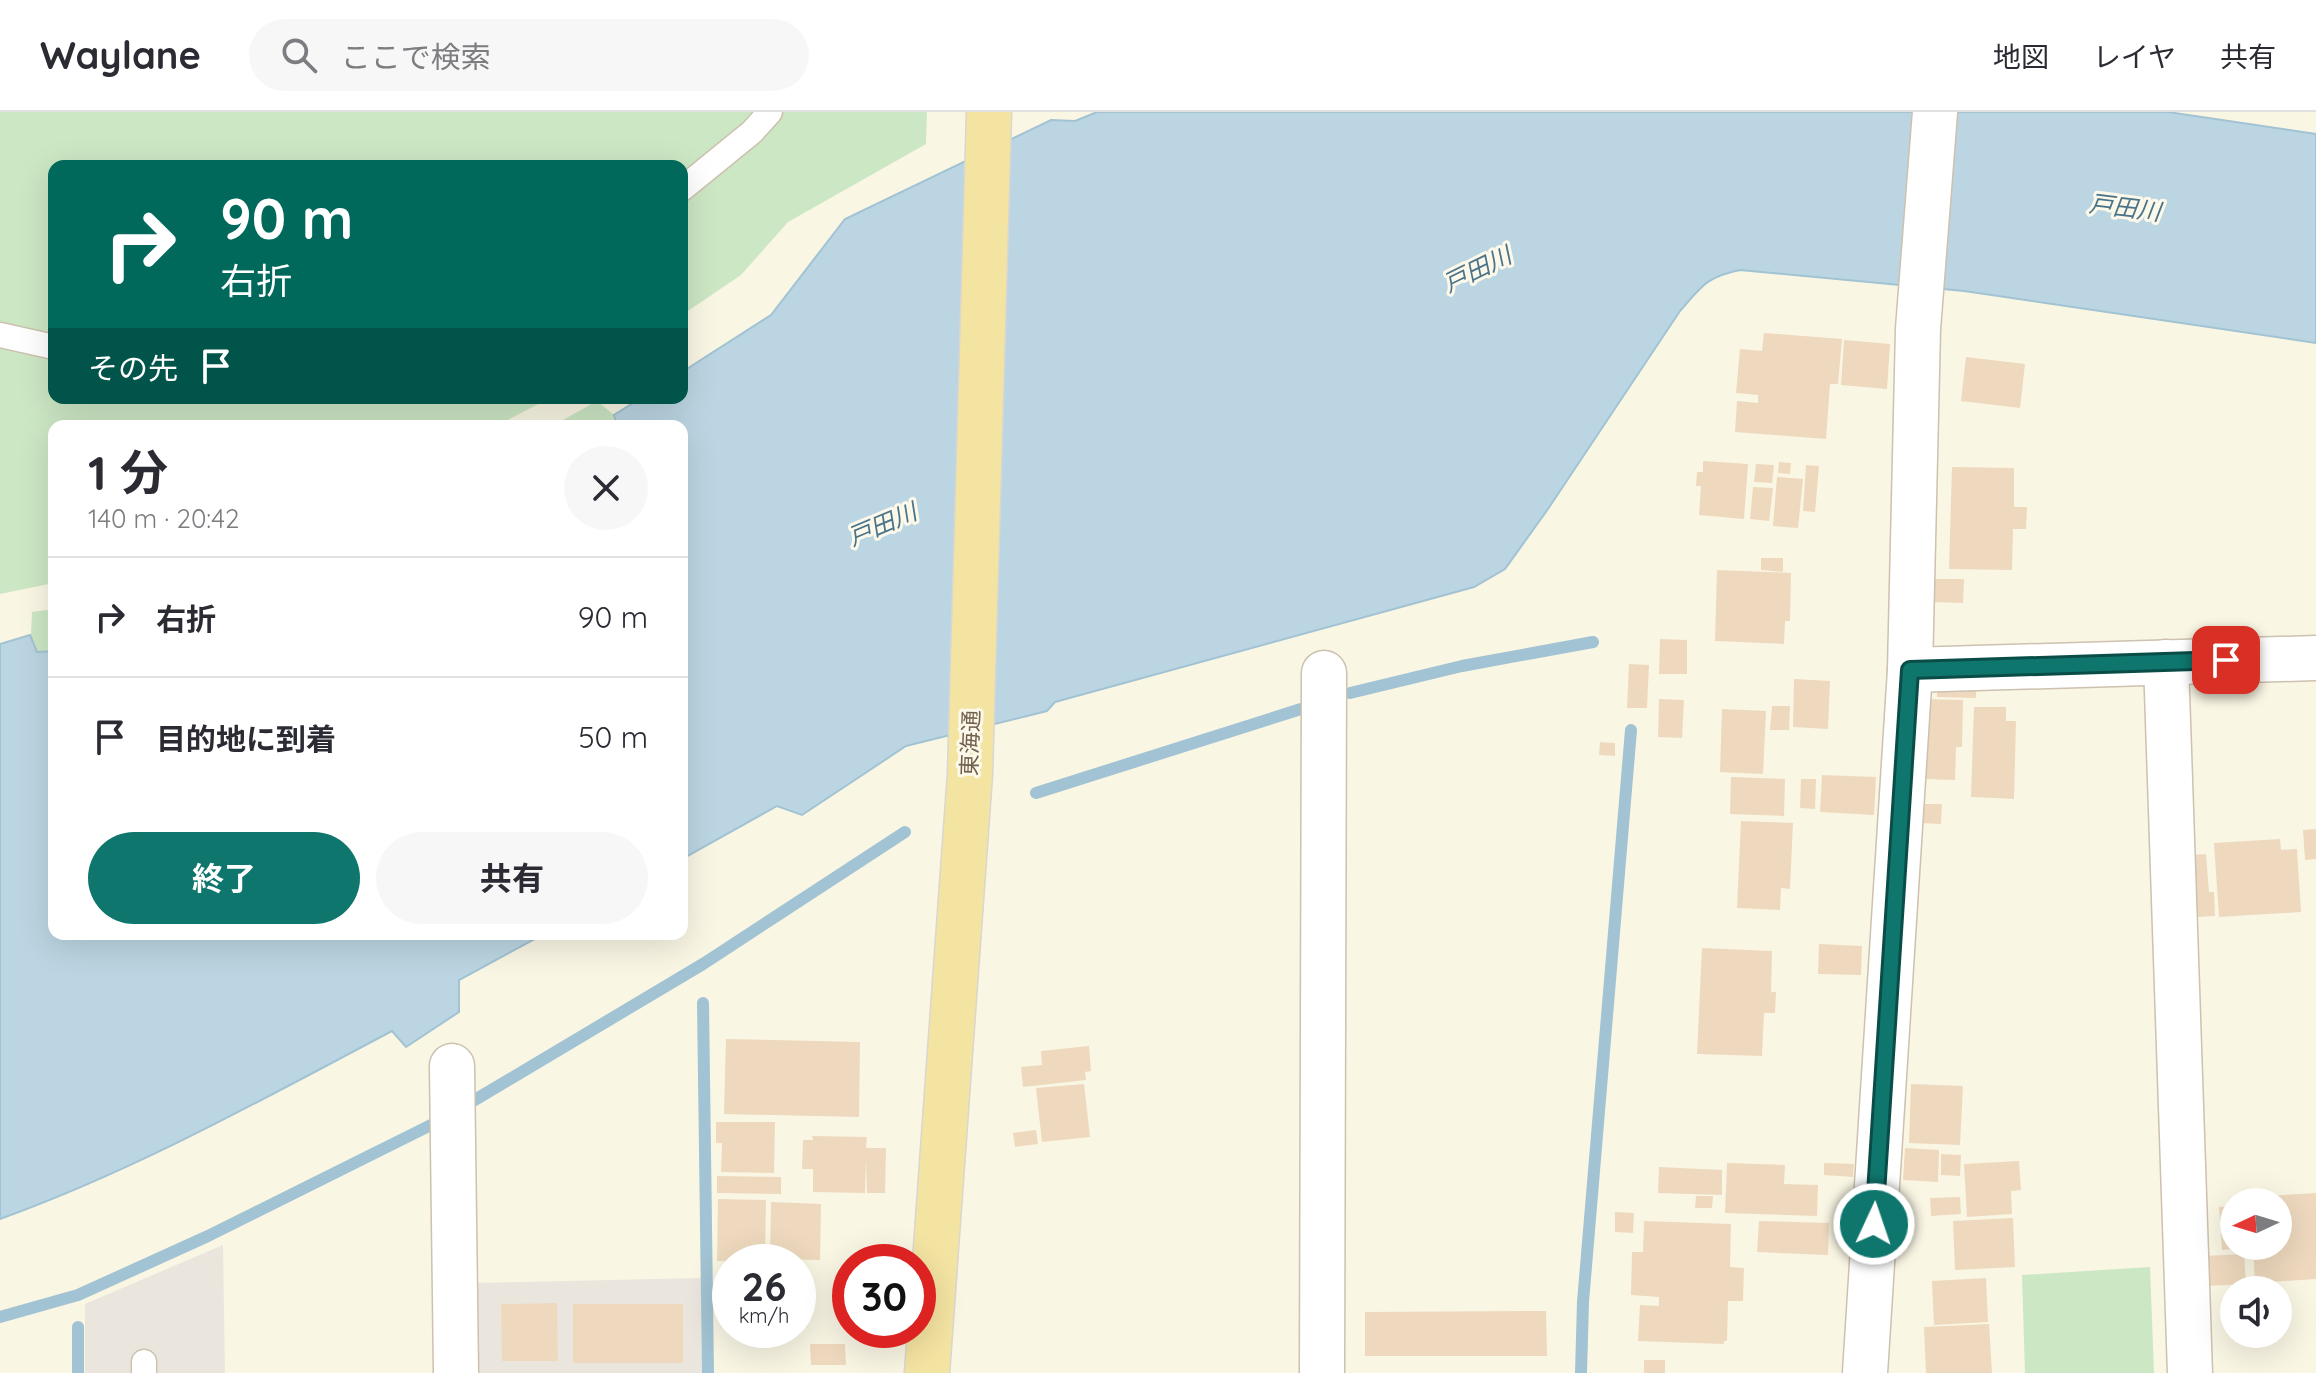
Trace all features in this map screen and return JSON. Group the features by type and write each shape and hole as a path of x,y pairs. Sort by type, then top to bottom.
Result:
{"main road":[{"name":"東海通","path":"927,1373 970,774 989,112"}],"street":[{"path":"1865,1373 1910,670 1919,316 1935,112"},
{"path":"1910,670 2316,658"},
{"path":"2166,662 2190,1373"},
{"path":"1322,1373 1324,673"},
{"path":"452,1066 456,1373"}],"lane":[{"path":"688,184 752,132 770,112"},
{"path":"0,335 48,346"}],"shaded area":[{"path":"223,1245 225,1373 85,1373 85,1304"},
{"path":"701,1278 702,1373 475,1373 473,1283"}],"green space":[{"path":"0,112 927,112 926,144 788,222 741,275 688,311 688,160 48,160 48,404 538,404 508,420 48,420 48,584 0,594"},
{"path":"592,404 601,404 615,420 563,420"},
{"path":"48,610 48,651 36,652 31,635 32,612"},
{"path":"2150,1267 2154,1373 2025,1373 2022,1275"}],"water":[{"name":"戸田川","path":"1097,112 2168,112 2316,134 2316,343 1964,291 1740,270 1719,276 1706,284 1680,311 1505,569 1474,587 1055,702 1047,711 906,746 802,815 777,806 688,856 688,420 615,420 614,415 631,404 688,404 688,368 771,315 845,219 1051,120 1075,121"},
{"path":"30,635 37,652 48,651 48,940 533,940 459,980 459,1012 406,1047 392,1031 150,1156 0,1219 0,644"}],"building":[{"path":"1764,333 1842,339 1838,384 1830,384 1826,439 1735,432 1737,401 1758,403 1758,395 1736,393 1740,349 1762,351"},
{"path":"1844,340 1890,344 1887,389 1841,385"},
{"path":"1966,357 2025,364 2020,408 1961,401"},
{"path":"1703,461 1748,464 1744,519 1699,515 1701,486 1696,486 1697,472 1703,472"},
{"path":"1779,462 1791,463 1790,474 1778,473"},
{"path":"1756,464 1774,465 1772,483 1754,482"},
{"path":"1806,465 1819,466 1815,512 1803,511"},
{"path":"1952,467 2014,468 2014,507 2027,507 2026,529 2013,529 2012,570 1949,569"},
{"path":"1777,477 1803,479 1798,528 1773,526"},
{"path":"1753,487 1773,488 1769,521 1750,519"},
{"path":"1761,558 1783,558 1783,572 1761,570"},
{"path":"1717,570 1791,573 1790,621 1785,621 1784,644 1715,641"},
{"path":"1930,579 1964,579 1963,603 1930,602"},
{"path":"1660,639 1687,640 1687,674 1659,674"},
{"path":"1629,664 1649,665 1647,708 1627,708"},
{"path":"1794,679 1830,681 1828,729 1793,727"},
{"path":"1937,683 1976,683 1976,698 1937,697"},
{"path":"1659,699 1684,700 1682,738 1658,737"},
{"path":"1922,699 1963,700 1962,747 1956,747 1955,780 1926,779 1927,752 1921,752"},
{"path":"1772,706 1790,706 1789,730 1770,730"},
{"path":"1974,707 2006,707 2006,721 2016,721 2014,799 1971,797"},
{"path":"1722,709 1766,711 1763,774 1720,772"},
{"path":"1600,742 1615,743 1615,756 1599,755"},
{"path":"1822,775 1876,777 1874,815 1820,812"},
{"path":"1731,777 1785,779 1784,816 1730,814"},
{"path":"1801,779 1816,779 1815,809 1800,808"},
{"path":"1920,804 1942,804 1941,824 1920,823"},
{"path":"1741,821 1793,823 1790,889 1781,888 1780,910 1737,908"},
{"path":"2316,829 2316,859 2305,860 2303,830"},
{"path":"2280,839 2281,850 2297,849 2301,912 2219,917 2214,843"},
{"path":"2206,854 2209,892 2214,892 2215,916 2197,917 2193,855"},
{"path":"1819,944 1862,946 1861,975 1818,974"},
{"path":"1702,948 1772,951 1771,992 1776,992 1775,1013 1764,1013 1762,1056 1697,1054"},
{"path":"726,1039 860,1042 859,1117 724,1114"},
{"path":"1089,1046 1091,1071 1085,1072 1086,1080 1023,1087 1021,1067 1042,1065 1041,1051"},
{"path":"1084,1084 1090,1137 1042,1142 1036,1088"},
{"path":"1911,1084 1963,1086 1960,1145 1909,1143"},
{"path":"716,1122 775,1122 774,1173 721,1172 722,1143 716,1143"},
{"path":"1036,1130 1038,1144 1015,1147 1013,1133"},
{"path":"812,1136 867,1137 866,1148 886,1148 885,1193 867,1193 866,1159 865,1193 813,1192 813,1169 802,1169 803,1140 813,1140"},
{"path":"1905,1148 1939,1150 1938,1182 1903,1180"},
{"path":"1941,1154 1961,1155 1960,1176 1941,1175"},
{"path":"2019,1161 2021,1190 2011,1191 2012,1214 1967,1217 1964,1164"},
{"path":"1727,1163 1785,1165 1784,1184 1818,1185 1817,1216 1725,1213"},
{"path":"1824,1163 1854,1164 1853,1177 1824,1175"},
{"path":"1659,1167 1722,1170 1722,1195 1658,1193"},
{"path":"717,1176 781,1177 781,1194 717,1193"},
{"path":"2316,1193 2316,1279 2292,1281 2292,1276 2255,1276 2254,1260 2292,1260 2292,1194"},
{"path":"1696,1196 1713,1196 1712,1208 1695,1208"},
{"path":"1960,1197 1961,1214 1931,1216 1930,1198"},
{"path":"718,1199 766,1200 765,1244 717,1244"},
{"path":"771,1202 821,1204 820,1260 816,1260 816,1244 770,1244"},
{"path":"1615,1212 1634,1213 1633,1233 1615,1232"},
{"path":"2013,1218 2015,1267 1955,1270 1953,1221"},
{"path":"1644,1221 1731,1224 1730,1267 1744,1268 1743,1301 1728,1301 1727,1341 1724,1344 1638,1341 1640,1305 1659,1306 1659,1297 1631,1295 1632,1252 1643,1252"},
{"path":"1759,1221 1829,1223 1828,1255 1757,1252"},
{"path":"2220,1255 2220,1260 2244,1260 2245,1276 2220,1276 2220,1285 2206,1286 2204,1256"},
{"path":"1986,1278 1988,1322 1934,1325 1932,1281"},
{"path":"557,1303 558,1361 502,1361 501,1304"},
{"path":"573,1304 683,1304 683,1363 573,1363"},
{"path":"1546,1311 1547,1356 1365,1356 1365,1312"},
{"path":"1989,1324 1992,1373 1926,1373 1924,1327"},
{"path":"816,1344 845,1348 846,1365 811,1365 810,1348 816,1348"},
{"path":"1644,1360 1665,1360 1665,1373 1644,1373"}],"waterway":[{"path":"1350,693 1462,666 1593,642"},
{"path":"1036,793 1301,709"},
{"path":"1581,1373 1583,1302 1631,730"},
{"path":"473,1101 703,964 905,832"},
{"path":"703,1003 708,1373"},
{"path":"0,1317 78,1295 208,1236 439,1121"},
{"path":"78,1327 78,1373"}],"route":[{"path":"1874,1224 1910,670 2226,660"}]}
